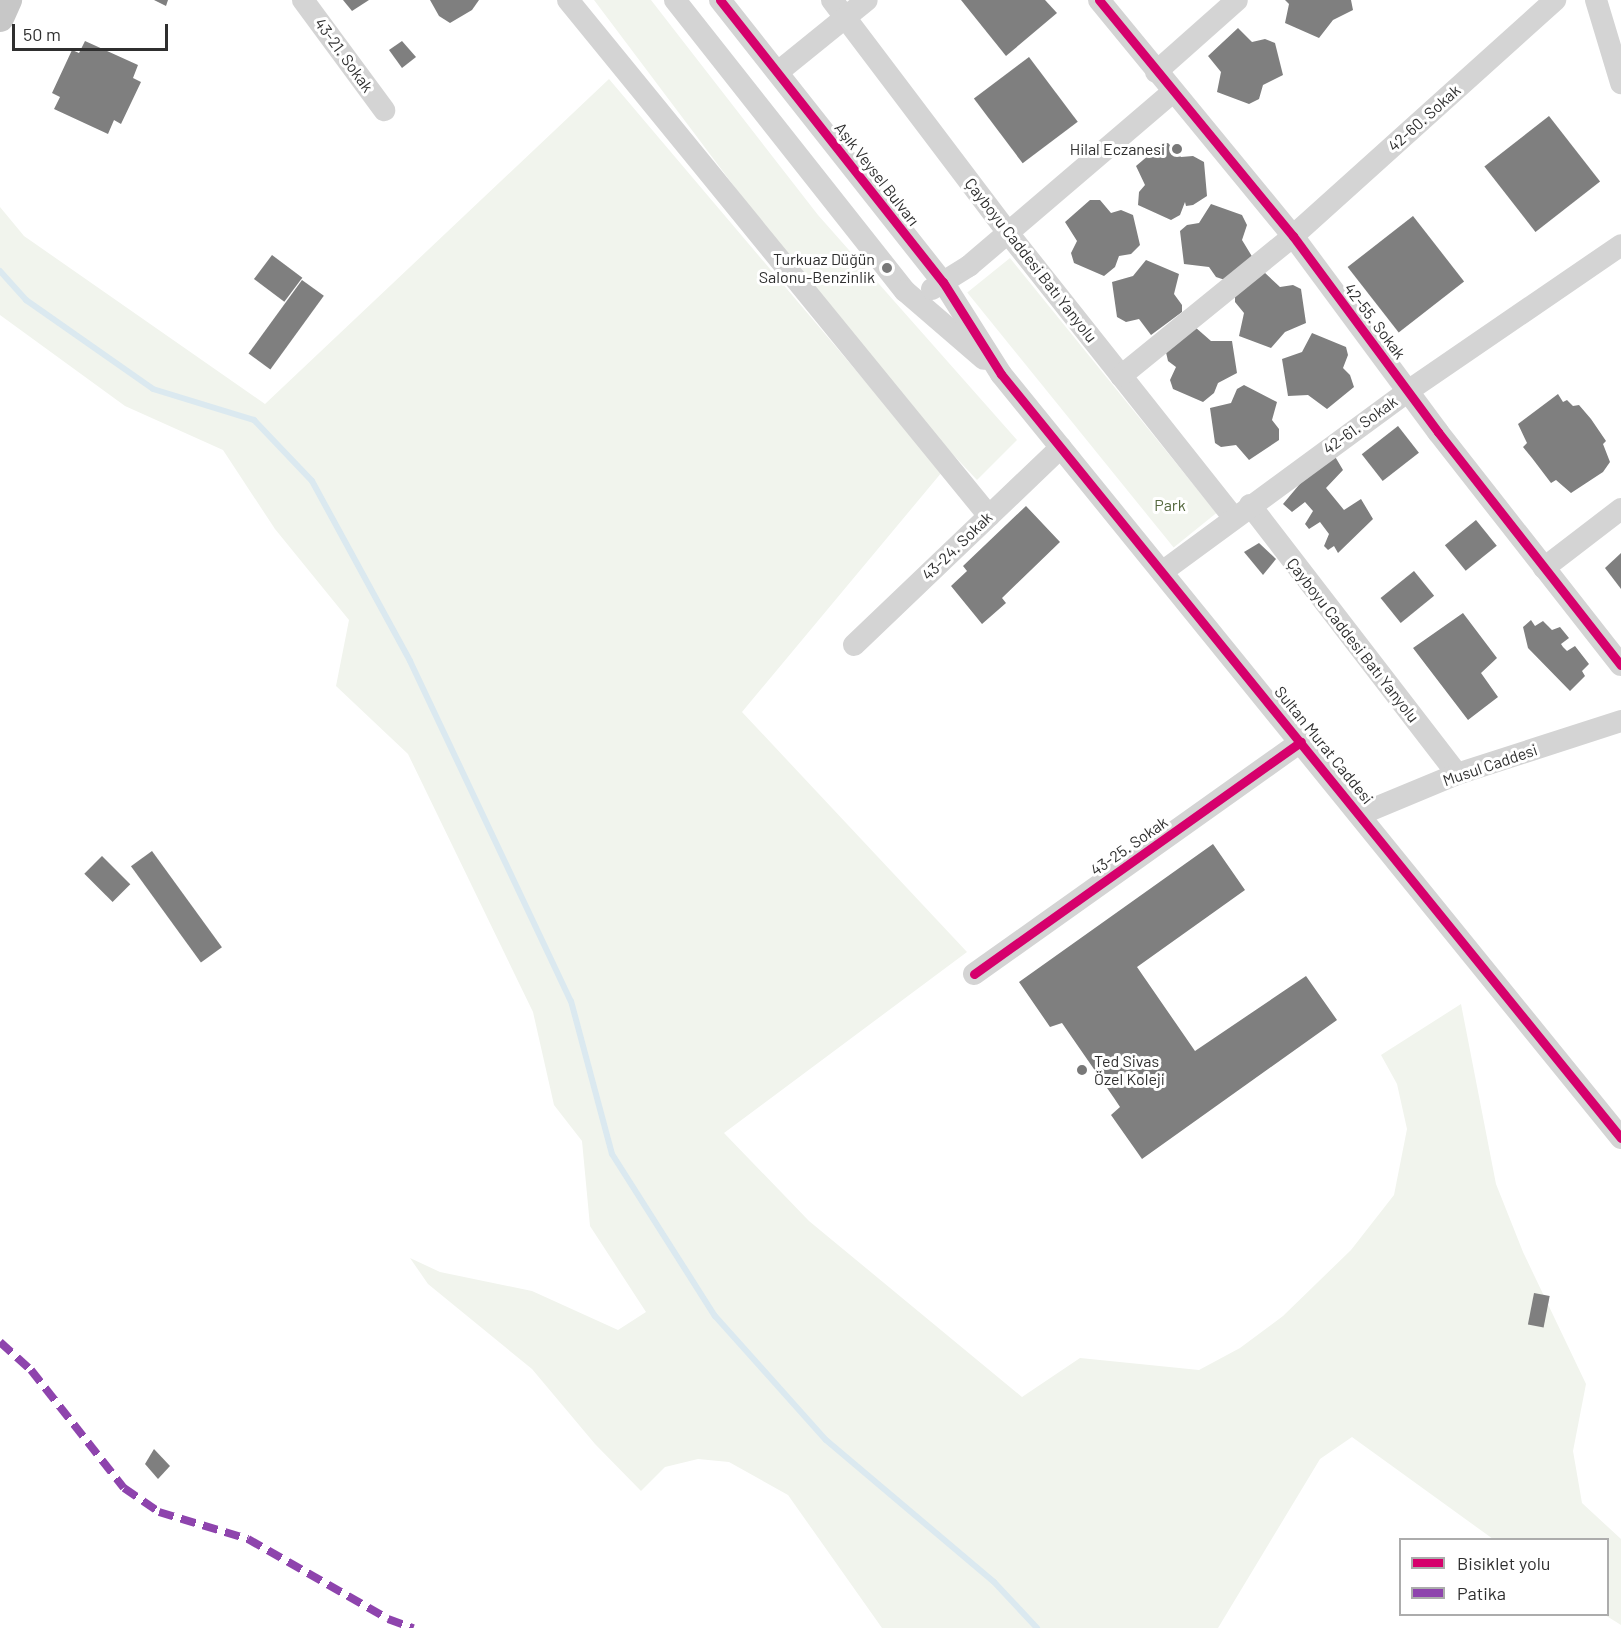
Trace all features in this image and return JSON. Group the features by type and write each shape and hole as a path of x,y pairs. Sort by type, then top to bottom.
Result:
{"main road":[{"path":"0,18 8,0"}],"street":[{"name":"43-21. Sokak","path":"303,0 384,110"},
{"path":"568,0 988,516"},
{"path":"675,0 915,300 1001,374"},
{"name":"Aşık Veysel Bulvarı","path":"720,0 943,282 1001,374"},
{"path":"778,72 838,8 867,0"},
{"name":"42-55. Sokak","path":"1099,0 1293,236 1544,568 1621,665"},
{"path":"1156,72 1238,0"},
{"name":"42-60. Sokak","path":"1121,376 1293,236 1555,0"},
{"path":"1596,0 1621,83"},
{"name":"Çayboyu Caddesi Batı Yanyolu","path":"838,8 1008,233 1121,376 1241,511 1457,774"},
{"path":"915,300 1008,233 1173,92"},
{"name":"42-61. Sokak","path":"1162,572 1241,511 1408,390 1621,245"},
{"name":"Sultan Murat Caddesi","path":"1001,374 1361,814 1621,1138"},
{"name":"43-24. Sokak","path":"854,645 1060,447"},
{"path":"1544,568 1621,509"},
{"name":"Musul Caddesi","path":"1361,814 1457,774 1621,721"},
{"name":"43-25. Sokak","path":"974,974 1301,742"}],"green space":[{"path":"594,0 651,0 818,215 1017,440 977,480 929,429 779,246"},
{"path":"609,79 942,472 742,712 967,952 724,1133 809,1221 1022,1397 1080,1358 1199,1370 1240,1348 1283,1316 1351,1250 1394,1195 1407,1129 1397,1084 1381,1055 1461,1004 1496,1184 1523,1252 1586,1384 1573,1451 1582,1503 1621,1539 1621,1625 1607,1616 1609,1616 1609,1538 1492,1538 1352,1437 1320,1459 1218,1628 882,1628 788,1495 729,1462 698,1459 665,1467 641,1491 595,1444 532,1369 428,1284 410,1258 440,1272 532,1291 618,1330 646,1312 590,1226 582,1141 554,1105 533,1012 408,754 336,686 349,620 275,529 223,450 125,406 0,315 0,207 24,236 265,404"},
{"name":"Park","path":"1010,258 1216,513 1174,548 967,293"}],"building":[{"path":"154,0 168,0 166,6"},
{"path":"343,0 369,0 352,11"},
{"path":"430,0 479,0 472,10 450,23 439,16"},
{"path":"961,0 1045,0 1057,13 1006,56"},
{"path":"1285,0 1351,0 1353,10 1333,20 1319,38 1285,23 1289,4"},
{"path":"1238,28 1252,42 1265,39 1275,43 1283,75 1263,85 1259,99 1249,104 1217,92 1221,72 1208,56"},
{"path":"85,41 138,65 133,78 141,82 121,124 114,120 108,134 54,109 60,97 52,93 72,50 79,53"},
{"path":"402,41 416,57 402,68 389,50"},
{"path":"1029,57 1078,122 1023,163 974,99"},
{"path":"1549,116 1600,181 1535,232 1484,166"},
{"path":"1168,143 1181,157 1193,156 1204,162 1207,196 1193,205 1186,206 1185,202 1180,215 1171,220 1138,205 1139,192 1145,185 1136,166 1162,144"},
{"path":"1090,200 1100,200 1111,213 1121,210 1133,215 1140,245 1131,254 1119,256 1115,267 1104,276 1074,263 1071,253 1077,241 1065,222"},
{"path":"1211,204 1242,215 1247,225 1242,240 1253,258 1225,280 1216,277 1209,267 1184,264 1180,231 1187,225 1199,223"},
{"path":"1413,216 1464,281 1399,333 1348,267"},
{"path":"272,255 302,278 284,302 254,279"},
{"path":"1146,260 1179,274 1174,294 1182,305 1182,312 1151,335 1139,319 1126,322 1117,317 1112,282 1133,276"},
{"path":"1264,272 1280,287 1293,285 1301,289 1306,323 1285,332 1271,348 1239,336 1244,313 1235,302 1235,293"},
{"path":"302,280 324,296 270,369 249,354"},
{"path":"1195,327 1211,341 1232,341 1237,373 1218,383 1214,393 1203,402 1173,389 1170,380 1176,367 1168,361 1165,348"},
{"path":"1312,333 1346,347 1348,355 1343,368 1350,375 1354,387 1327,409 1308,395 1288,396 1282,359 1302,352"},
{"path":"1244,385 1277,402 1272,420 1279,429 1279,440 1249,460 1236,445 1221,447 1215,443 1210,408 1231,403 1237,389"},
{"path":"1558,394 1563,402 1567,400 1573,406 1579,405 1591,419 1606,441 1603,444 1610,462 1603,472 1571,493 1556,480 1551,483 1523,447 1527,443 1518,424"},
{"path":"1398,426 1419,453 1383,481 1362,454"},
{"path":"1330,448 1343,470 1326,488 1344,510 1361,499 1373,519 1338,553 1334,546 1328,550 1324,546 1329,534 1320,522 1309,529 1305,524 1313,511 1305,502 1292,512 1283,504"},
{"path":"1026,506 1060,542 1002,598 1006,603 982,624 951,586 967,571 963,566"},
{"path":"1476,520 1497,546 1466,571 1445,545"},
{"path":"1259,543 1276,559 1263,575 1244,552"},
{"path":"1621,553 1621,589 1605,568"},
{"path":"1414,571 1434,596 1401,623 1381,598"},
{"path":"1463,613 1497,658 1481,673 1498,697 1468,720 1413,648"},
{"path":"1531,620 1535,626 1543,621 1552,630 1560,627 1569,638 1561,644 1563,647 1567,651 1575,646 1589,664 1582,671 1585,676 1570,691 1528,648 1523,627"},
{"path":"1213,844 1245,890 1137,967 1195,1051 1306,976 1337,1020 1142,1159 1111,1115 1120,1107 1062,1023 1050,1027 1019,982"},
{"path":"152,851 222,947 201,963 131,866"},
{"path":"102,856 130,884 113,902 84,874"},
{"path":"1534,1293 1550,1296 1544,1327 1528,1324"},
{"path":"154,1449 170,1466 158,1479 145,1464"}],"waterway":[{"path":"0,271 26,300 153,389 254,420 312,481 410,661 571,1001 612,1154 715,1316 826,1440 994,1582 1037,1628"}],"marked path":[{"path":"0,1342 31,1370 124,1488 159,1512 248,1539 388,1619 413,1628"}],"cycle path":[{"path":"720,0 943,282 1001,374 1621,1138"},
{"path":"1099,0 1293,236 1438,432 1621,665"},
{"path":"974,974 1301,742"}],"place":[{"name":"Hilal Eczanesi","path":"1177,149"},
{"name":"Turkuaz Düğün Salonu-Benzinlik","path":"887,268"},
{"name":"Ted Sivas Özel Koleji","path":"1082,1070"}]}
